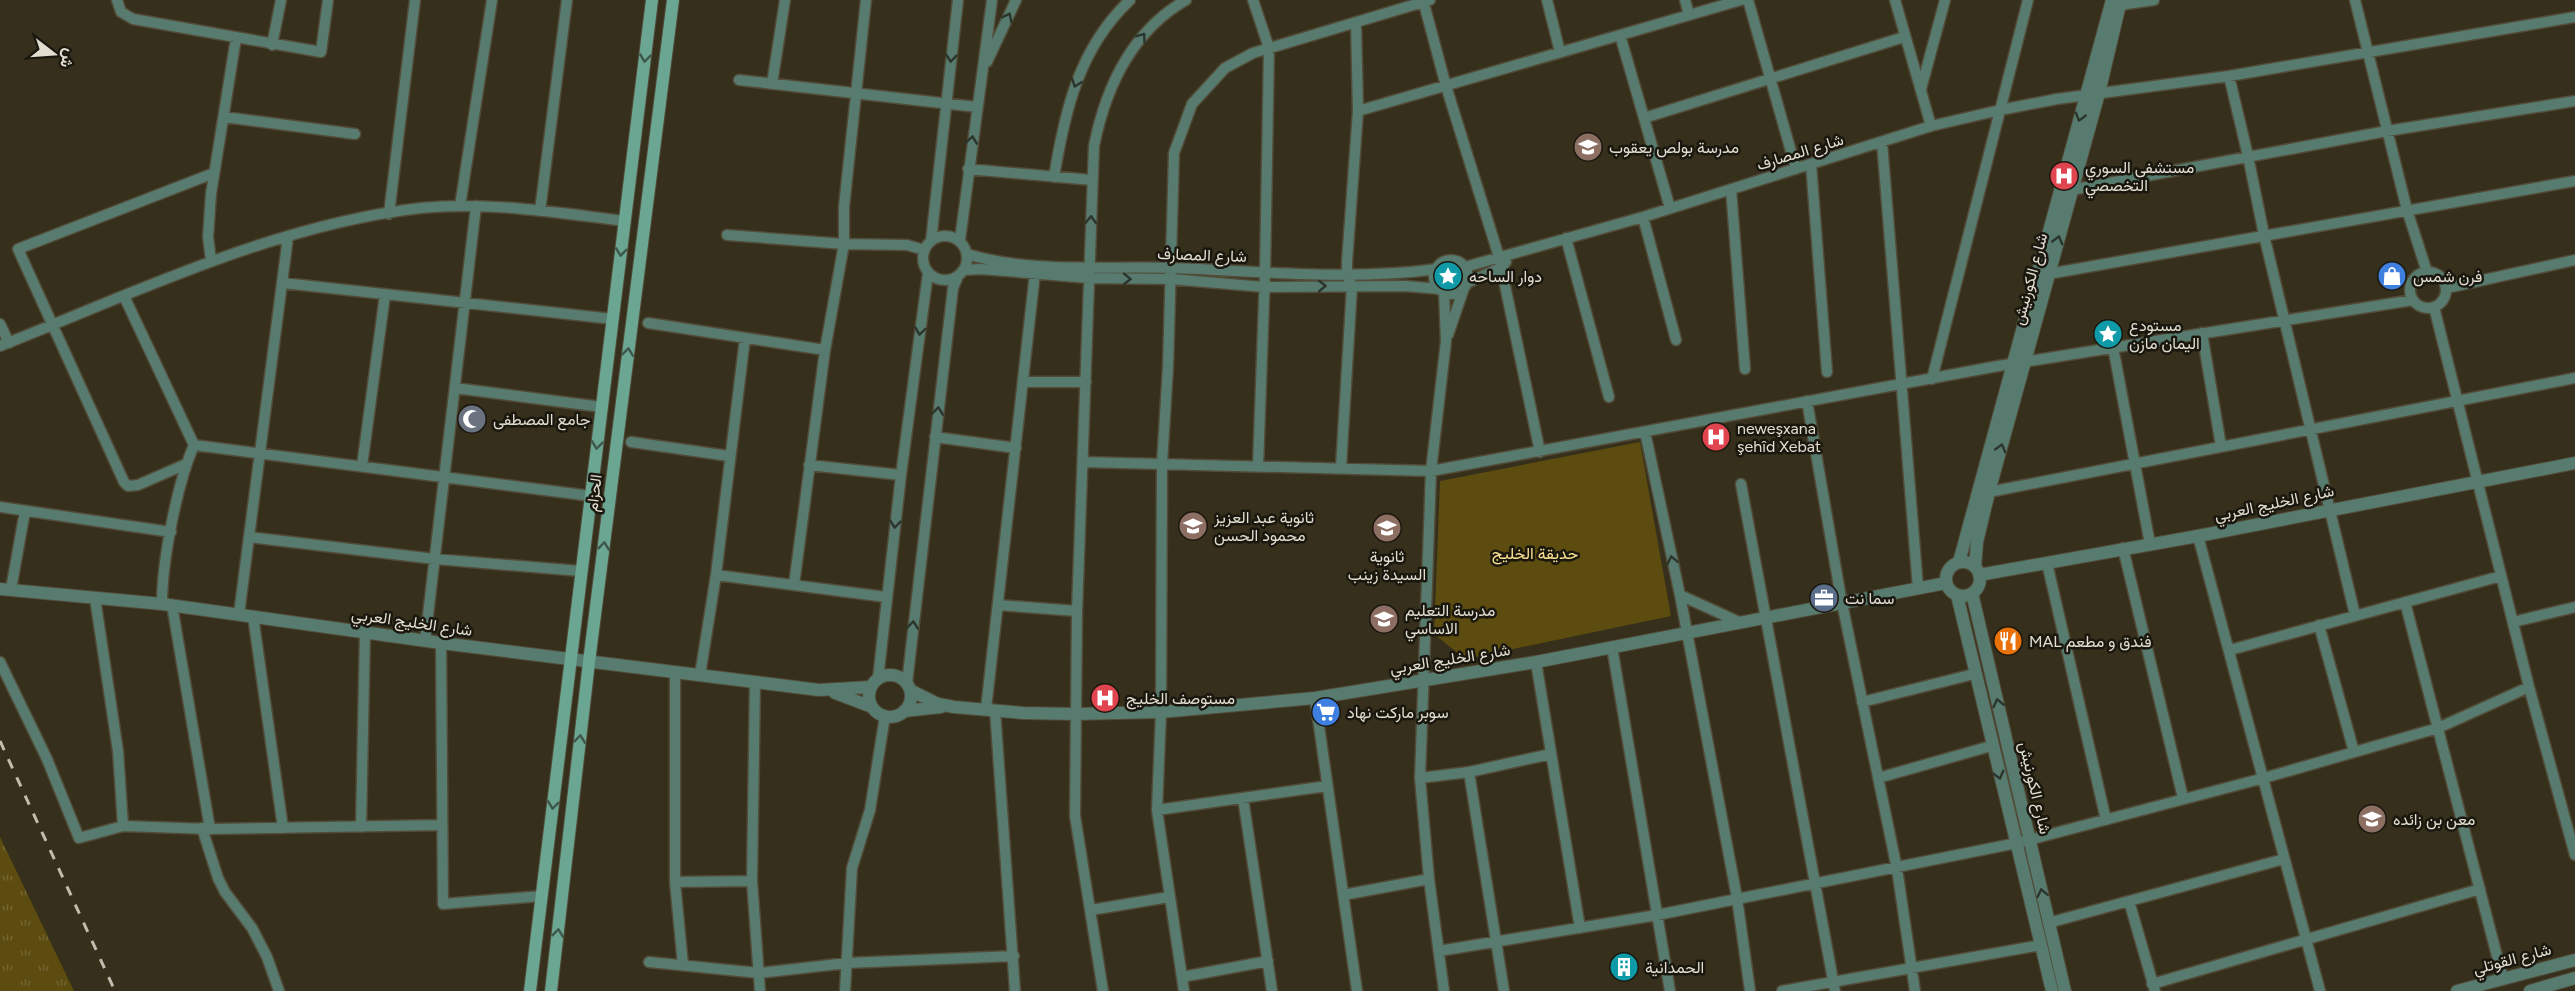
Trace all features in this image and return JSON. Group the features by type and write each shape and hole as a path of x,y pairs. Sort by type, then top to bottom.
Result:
{"main road":[{"path":"530,991 652,0"},
{"name":"الحزام","path":"551,991 589,662 673,0"}],"street":[{"path":"117,0 121,12 132,19 321,52 328,0"},
{"path":"272,45 281,0"},
{"path":"389,214 415,0"},
{"path":"460,206 492,0"},
{"path":"540,212 567,0"},
{"path":"772,84 785,0"},
{"path":"794,585 825,350 844,244 844,207 866,0"},
{"path":"872,707 870,701 886,597 928,273 923,262 924,250 931,241 958,0"},
{"path":"904,711 910,697 908,686 953,288 967,254 960,240 992,0"},
{"path":"982,73 1016,0"},
{"path":"1054,177 1066,110 1083,64 1104,28 1131,0"},
{"path":"1102,991 1075,816 1077,611 1094,146 1101,111 1118,70 1147,29 1186,0"},
{"path":"1253,0 1269,48 1265,273 1258,466"},
{"path":"1547,0 1560,52"},
{"path":"1685,0 1689,15"},
{"path":"1359,111 1741,0"},
{"path":"1748,0 1796,169"},
{"path":"1895,0 1931,126"},
{"path":"1920,89 1945,0"},
{"path":"1932,379 2028,0"},
{"path":"2118,2 2154,0"},
{"path":"2355,0 2366,52 2407,210 2427,272"},
{"path":"1184,991 1157,810 1161,712 1162,464 1172,274 1174,153 1192,104 1225,68 1253,53 1425,1 1446,86 1501,262 1540,452"},
{"name":"شارع الكورنيش","path":"1959,562 2011,365 2093,94 2118,2"},
{"name":"شارع المصارف","path":"1466,285 1513,252 1643,217 1931,126 2000,110 2093,94 2229,76 2575,17"},
{"path":"1341,467 1352,286 1347,275 1359,111 1356,23"},
{"path":"1620,35 1670,208"},
{"path":"1644,118 1904,37"},
{"path":"211,260 208,237 214,173 236,38"},
{"path":"2229,76 2264,235 2355,615"},
{"path":"739,80 977,107"},
{"name":"شارع الكورنيش","path":"1977,571 1977,542 1989,492 2071,190 2093,94"},
{"path":"2071,190 2387,131 2575,101"},
{"path":"224,117 355,134"},
{"path":"1882,142 1918,588"},
{"path":"1810,164 1827,372"},
{"path":"968,169 1092,180"},
{"path":"186,464 138,485 128,486 124,483 18,249 214,173"},
{"path":"2048,274 2575,181"},
{"path":"1731,189 1745,369"},
{"path":"425,641 476,206"},
{"path":"0,324 4,345 211,260 338,224 421,208 476,206 625,220"},
{"path":"1643,217 1676,340"},
{"path":"727,235 844,244 907,245 924,250"},
{"path":"931,241 947,236 960,240"},
{"path":"239,614 288,237"},
{"path":"1566,238 1609,397"},
{"path":"967,254 980,258 1089,273"},
{"path":"1444,991 1429,879 1420,778 1431,471 1446,341 1442,291 1435,280 1440,264 1450,260 1465,267 1501,262"},
{"path":"2447,288 2575,260"},
{"path":"1446,341 1466,285 1465,267"},
{"name":"شارع المصارف","path":"1172,274 1347,275 1411,272 1437,268"},
{"path":"928,273 939,280 946,281 961,273 981,269 1035,273 1172,274 1264,287 1352,286 1455,293 1466,285"},
{"path":"2427,272 2442,278 2447,288 2445,298 2434,308 2421,307 2410,294 2415,277 2427,272"},
{"path":"1015,991 1014,956 991,710 998,605 1035,273"},
{"path":"283,283 385,295 465,301 613,319"},
{"path":"363,466 385,295"},
{"path":"124,296 194,445 186,464 171,532 162,588 167,604 206,829 218,878 225,892 252,928 267,957 279,991"},
{"path":"1083,462 1431,471 2113,347 2413,300"},
{"path":"2434,308 2529,687 2570,816 2575,855"},
{"path":"648,323 825,350"},
{"path":"2202,333 2221,446"},
{"path":"700,675 716,575 745,338"},
{"path":"2113,347 2150,544"},
{"path":"1989,492 2575,378"},
{"path":"1024,382 1086,382"},
{"path":"455,388 602,407"},
{"path":"1807,401 1842,602 1897,869 1915,991"},
{"path":"1645,432 1680,595 1737,898 1750,991"},
{"path":"935,437 1016,448"},
{"path":"631,442 729,456"},
{"path":"194,445 591,496"},
{"name":"شارع الخليج العربي","path":"1977,571 2047,563 2198,536 2330,508 2575,463"},
{"path":"809,465 901,475"},
{"path":"1741,484 1835,986"},
{"path":"0,507 171,532"},
{"path":"5,589 25,512"},
{"path":"2198,536 2320,991"},
{"path":"249,537 435,559 581,571"},
{"path":"2123,548 2183,798"},
{"path":"1959,562 1977,571 1979,585 1972,593 1957,595 1946,583 1947,571 1959,562"},
{"path":"2047,563 2106,819"},
{"path":"716,575 886,597"},
{"path":"2230,650 2502,576"},
{"name":"شارع الخليج العربي","path":"819,690 874,683 893,675 938,704 991,710 1076,714 1161,712 1315,698 1536,662 1946,583"},
{"name":"شارع الخليج العربي","path":"5,589 167,604 425,641 819,690 846,696 872,707 885,716 898,715 904,711 954,707"},
{"name":"شارع الكورنيش","path":"1972,593 2065,991"},
{"path":"1680,595 1738,622"},
{"name":"شارع الكورنيش","path":"1957,595 1991,746 2052,991"},
{"path":"95,598 118,751 123,826"},
{"path":"2405,602 2504,979"},
{"path":"998,605 1077,611"},
{"path":"2513,622 2575,607"},
{"path":"253,616 283,828"},
{"path":"2319,625 2354,752"},
{"path":"361,826 365,632"},
{"path":"441,643 443,904 542,896"},
{"path":"1612,647 1670,991"},
{"path":"0,662 47,759 79,838 123,826 206,829 442,825"},
{"path":"1536,662 1580,928"},
{"path":"675,672 675,882 683,965"},
{"path":"1862,702 1974,674"},
{"path":"755,682 752,881 760,991"},
{"path":"1439,951 1657,915 1897,869 2017,843 2264,778 2438,728 2529,687"},
{"path":"1315,698 1356,991"},
{"path":"845,991 852,868 870,810 885,716"},
{"path":"1878,778 1991,746"},
{"path":"1420,778 1469,772 1551,754"},
{"path":"1469,772 1504,991"},
{"path":"1157,810 1327,786"},
{"path":"1243,798 1272,991"},
{"path":"2048,923 2284,859"},
{"path":"1343,895 1429,879"},
{"path":"675,882 752,881"},
{"path":"2129,901 2154,987 2480,889"},
{"path":"1091,910 1169,897"},
{"path":"1782,991 1835,986 1911,968 2041,945"},
{"path":"649,962 759,973 847,963 1014,956"},
{"name":"شارع القوتلي","path":"2457,991 2473,989 2575,960"},
{"path":"1182,977 1268,961"},
{"path":"2530,991 2575,978"}],"green space":[{"name":"حديقة الخليج","path":"1640,442 1671,616 1465,659 1434,634 1440,481"},
{"path":"0,837 74,991 0,991"}],"railway":[{"path":"0,741 115,991"}],"place":[{"name":"مدرسة بولص يعقوب","path":"1588,147"},
{"name":"مستشفى السوري التخصصي","path":"2064,176"},
{"name":"دوار الساحه","path":"1448,276"},
{"name":"فرن شمس","path":"2392,276"},
{"name":"مستودع اليمان مازن","path":"2108,334"},
{"name":"جامع المصطفى","path":"472,419"},
{"name":"neweşxana şehîd Xebat","path":"1716,437"},
{"name":"ثانوية عبد العزيز محمود الحسن","path":"1193,526"},
{"name":"ثانوية السيدة زينب","path":"1387,528"},
{"name":"سما نت","path":"1824,598"},
{"name":"مدرسة التعليم الاساسي","path":"1384,619"},
{"name":"MAL فندق و مطعم","path":"2008,641"},
{"name":"مستوصف الخليج","path":"1105,698"},
{"name":"سوبر ماركت نهاد","path":"1326,712"},
{"name":"معن بن زائده","path":"2372,819"},
{"name":"الحمدانية","path":"1624,967"}]}
